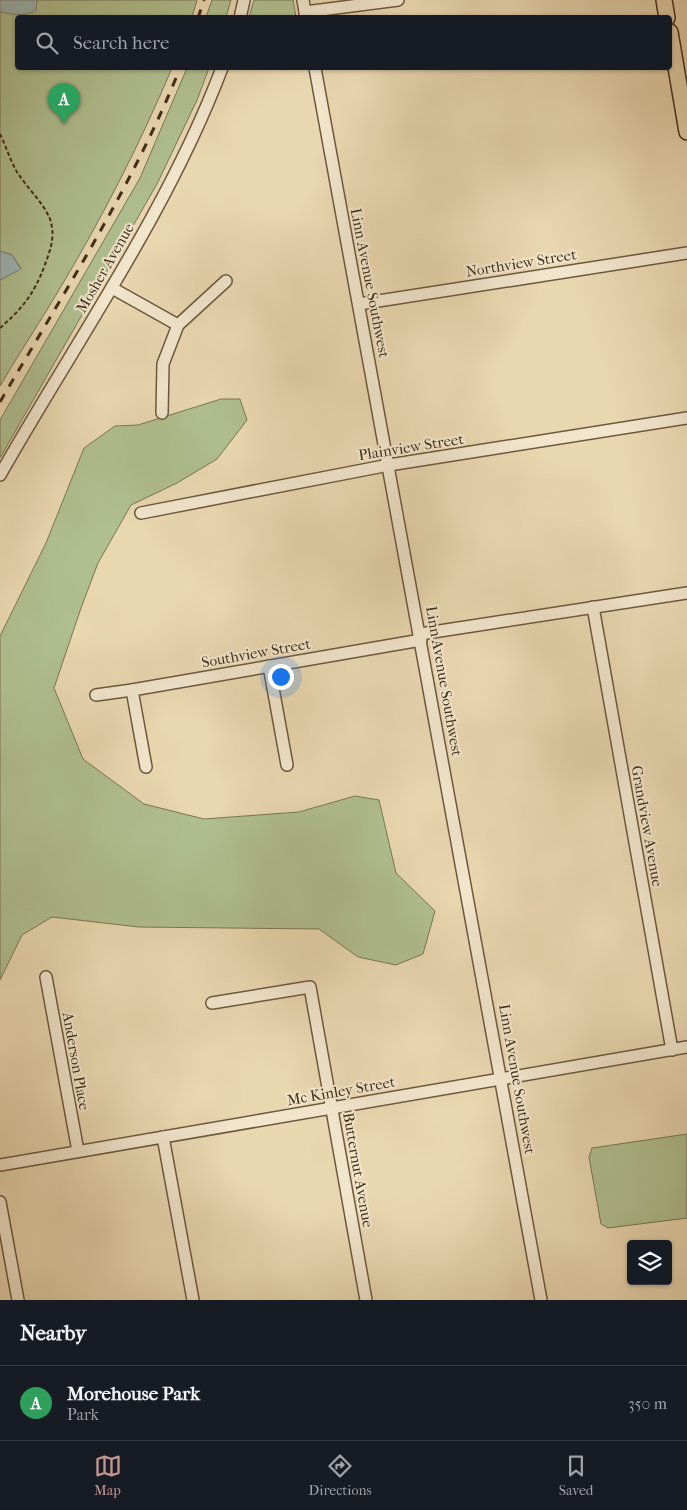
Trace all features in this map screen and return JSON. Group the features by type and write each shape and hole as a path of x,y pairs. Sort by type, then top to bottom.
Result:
{"main road":[{"path":"664,0 666,15"},
{"path":"672,44 687,132"}],"street":[{"path":"241,15 244,0"},
{"path":"303,0 306,15 398,0"},
{"name":"Mosher Avenue","path":"0,475 112,288 174,176 194,136 221,70"},
{"name":"Linn Avenue Southwest","path":"315,70 502,1079 541,1300"},
{"name":"Northview Street","path":"359,304 687,253"},
{"path":"162,412 163,364 178,325 226,281"},
{"path":"112,288 178,325"},
{"name":"Plainview Street","path":"141,513 389,465 687,418"},
{"name":"Southview Street","path":"96,695 269,666 592,607 687,593"},
{"name":"Grandview Avenue","path":"592,607 672,1050"},
{"path":"269,666 287,765"},
{"path":"132,690 146,767"},
{"name":"Anderson Place","path":"46,976 78,1151"},
{"name":"Butternut Avenue","path":"212,1003 310,987 366,1300"},
{"name":"Mc Kinley Street","path":"0,1165 687,1047"},
{"path":"163,1137 193,1300"},
{"path":"0,1202 18,1300"}],"path":[{"path":"0,134 18,173 50,220 53,242 51,252 34,292 24,305 0,328"}],"green space":[{"path":"0,0 197,0 193,15 15,15 15,70 171,70 132,155 88,240 0,386 0,280 21,268 12,255 0,251"},
{"path":"212,0 231,0 227,15 207,15"},
{"path":"254,0 293,0 296,15 250,15"},
{"path":"186,70 208,70 197,100 157,184 0,458 0,420 140,178"},
{"path":"221,399 240,399 247,420 217,459 177,483 131,505 98,563 54,688 83,759 144,804 204,819 299,812 355,796 379,800 396,873 435,911 423,954 396,965 358,957 319,929 139,927 52,917 22,935 0,980 0,636 46,543 84,448 115,426 138,425"},
{"path":"687,1134 687,1218 608,1228 601,1224 589,1157 592,1148"}],"water":[{"path":"0,0 37,0 36,10 23,15 0,12"},
{"path":"0,251 12,255 21,269 0,280"}],"railway":[{"path":"199,15 204,0"},
{"path":"0,402 73,279 119,196 162,111 179,70"}],"place":[{"name":"Morehouse Park","path":"64,124"}]}
